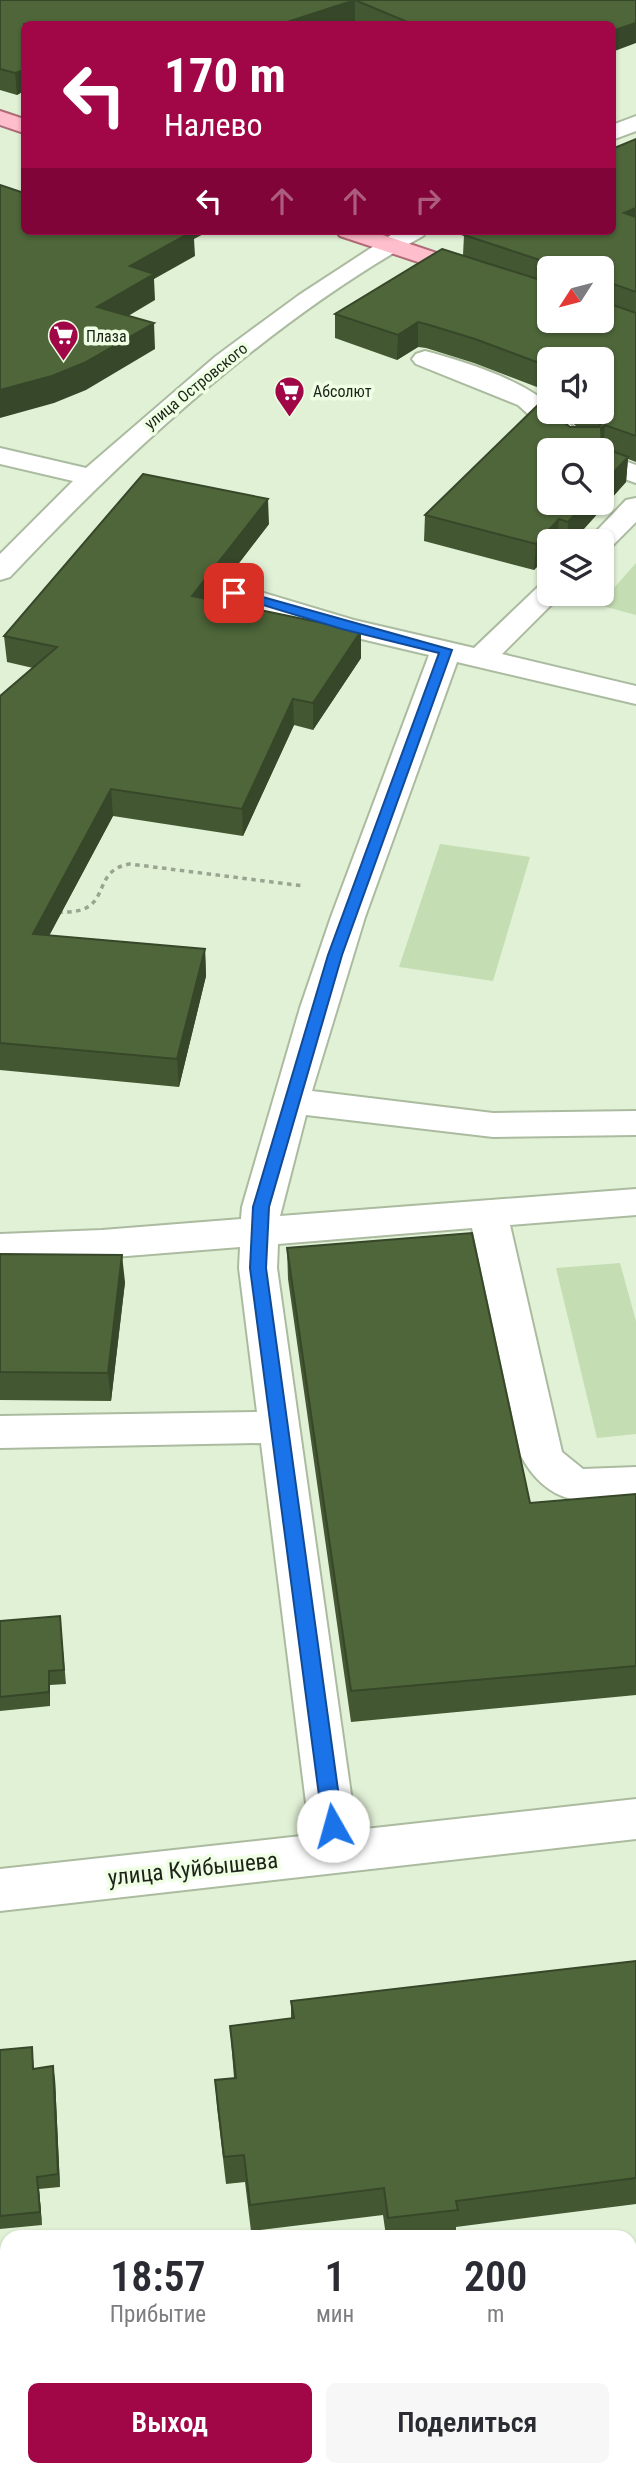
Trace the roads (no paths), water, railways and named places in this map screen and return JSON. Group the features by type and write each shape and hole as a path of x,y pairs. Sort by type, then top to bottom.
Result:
{"main road":[{"path":"0,118 21,125"},
{"path":"361,235 537,295"}],"street":[{"path":"616,131 636,123"},
{"name":"улица Островского","path":"0,572 92,477 212,370 268,327 389,244 407,235"},
{"path":"425,359 527,399 571,438"},
{"path":"0,456 92,477"},
{"path":"614,466 636,475"},
{"path":"613,529 636,506"},
{"path":"234,593 346,627 636,695"},
{"path":"336,1853 258,1268 261,1207 318,1008 357,894 463,654 537,600"},
{"path":"292,1101 494,1125 636,1124"},
{"path":"0,1248 636,1202"},
{"path":"488,1214 542,1456 550,1471 560,1479 579,1485 597,1487 636,1483"},
{"path":"0,1432 280,1427"},
{"name":"улица Куйбышева","path":"0,1890 636,1819"}],"place":[{"name":"Плаза","path":"63,363"},
{"name":"Абсолют","path":"290,418"}]}
